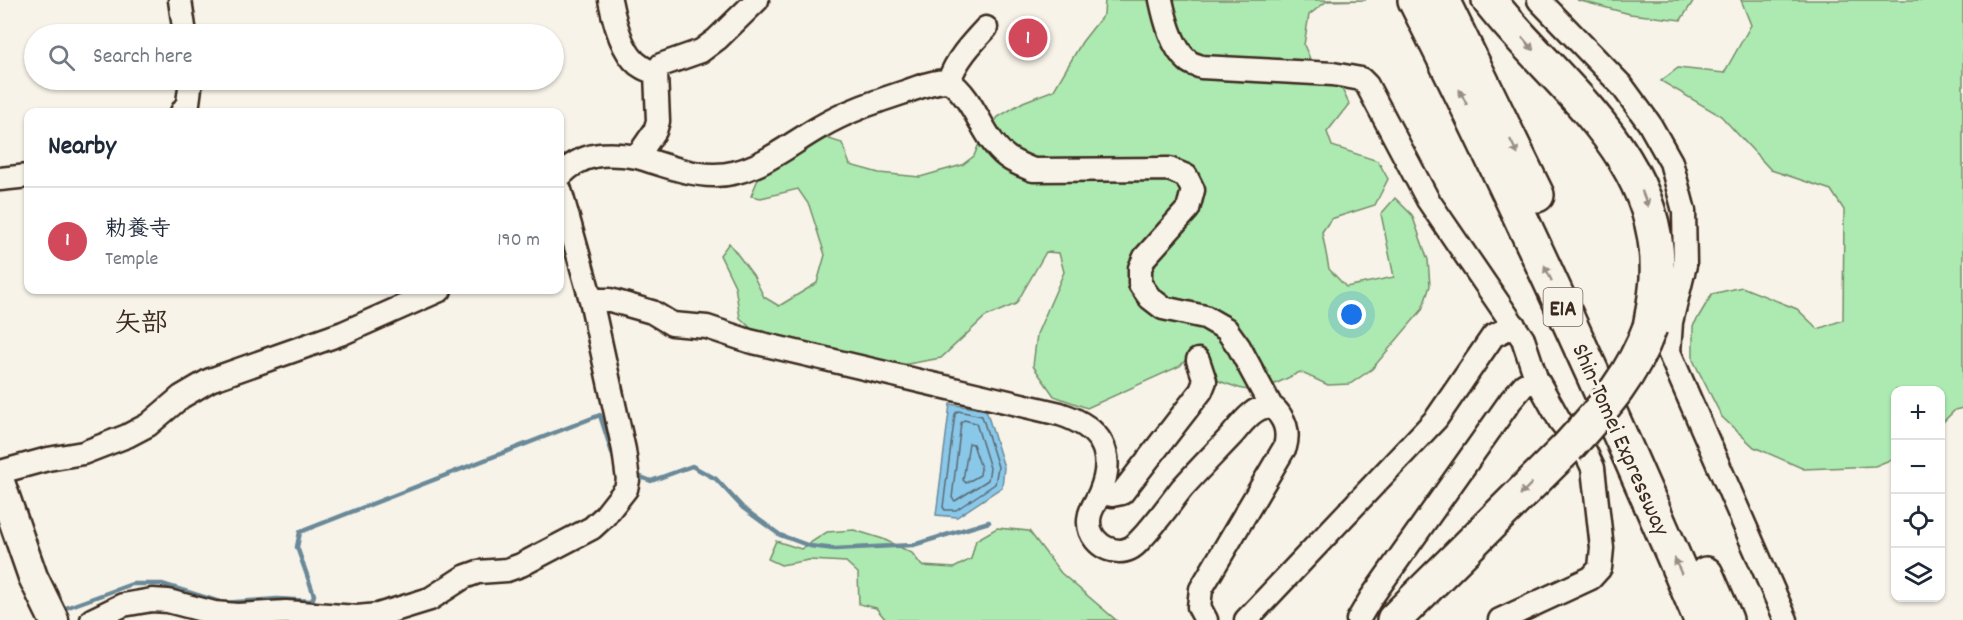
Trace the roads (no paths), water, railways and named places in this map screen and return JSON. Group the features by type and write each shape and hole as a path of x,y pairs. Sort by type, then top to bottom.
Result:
{"highway":[{"name":"Shin-Tomei Expressway","path":"1415,0 1519,211 1591,367 1701,620"},
{"name":"Shin-Tomei Expressway","path":"1442,0 1605,342 1726,620"},
{"path":"1394,620 1567,448 1598,414 1625,380 1636,361 1650,327 1657,276 1656,253 1649,210 1631,169 1606,131 1489,0"}],"main road":[{"path":"0,482 33,577 54,620"}],"street":[{"path":"180,0 184,24"},
{"path":"610,0 614,21 629,54 640,67 656,73"},
{"path":"638,157 655,132 658,121 656,73 661,64 701,51 717,39 757,0"},
{"path":"1161,0 1177,49 1188,62 1201,67 1333,74 1361,79 1367,85 1428,200 1514,325 1528,350 1536,378 1560,421 1586,453 1593,468 1602,548 1600,568 1591,578 1500,620"},
{"path":"1539,0 1622,86 1649,123 1671,162 1684,211 1685,266 1671,322 1670,352 1786,620"},
{"path":"949,81 952,72 969,46 986,28"},
{"path":"564,173 579,160 591,156 623,155 697,174 714,176 732,174 754,168 821,126 860,107 932,83 949,81 958,87 972,105 1005,156 1033,170 1168,169 1185,176 1193,190 1188,209 1145,257 1140,268 1140,284 1149,298 1163,308 1205,317 1226,329 1239,347 1272,408 1283,420 1287,430 1285,447 1201,589 1199,607 1206,620"},
{"path":"185,108 188,103 190,90"},
{"path":"0,179 24,176"},
{"path":"92,620 123,605 152,600 168,601 214,613 237,615 286,612 357,617 378,615 430,599 464,577 478,572 507,570 521,565 592,528 604,517 626,489 627,472 591,300 564,204"},
{"path":"0,472 48,459 83,453 127,436 148,425 181,398 210,380 343,333 431,294"},
{"path":"591,300 610,300 652,312 672,324 707,327 749,341 1073,418 1094,432 1104,449 1107,464 1100,493 1090,514 1091,533 1096,541 1112,550 1126,551 1140,540 1184,487 1244,422 1266,406 1272,408"},
{"path":"1246,620 1436,418 1493,336 1514,325"},
{"path":"1100,493 1112,495 1122,493 1201,391 1205,381 1198,360"},
{"path":"1358,620 1371,598 1511,400 1524,385 1536,378"}],"water":[{"path":"950,404 986,410 1004,467 1002,487 957,517 936,515"}],"waterway":[{"path":"60,610 132,584 162,584 223,603 277,599 312,601 314,595 297,547 300,532 600,415 615,462"},
{"path":"636,475 651,481 692,466 716,479 743,508 780,535 810,546 835,549 913,545 989,522"}],"place":[{"name":"勅養寺","path":"1028,38"}],"district":[{"name":"矢部","path":"141,322"}]}
